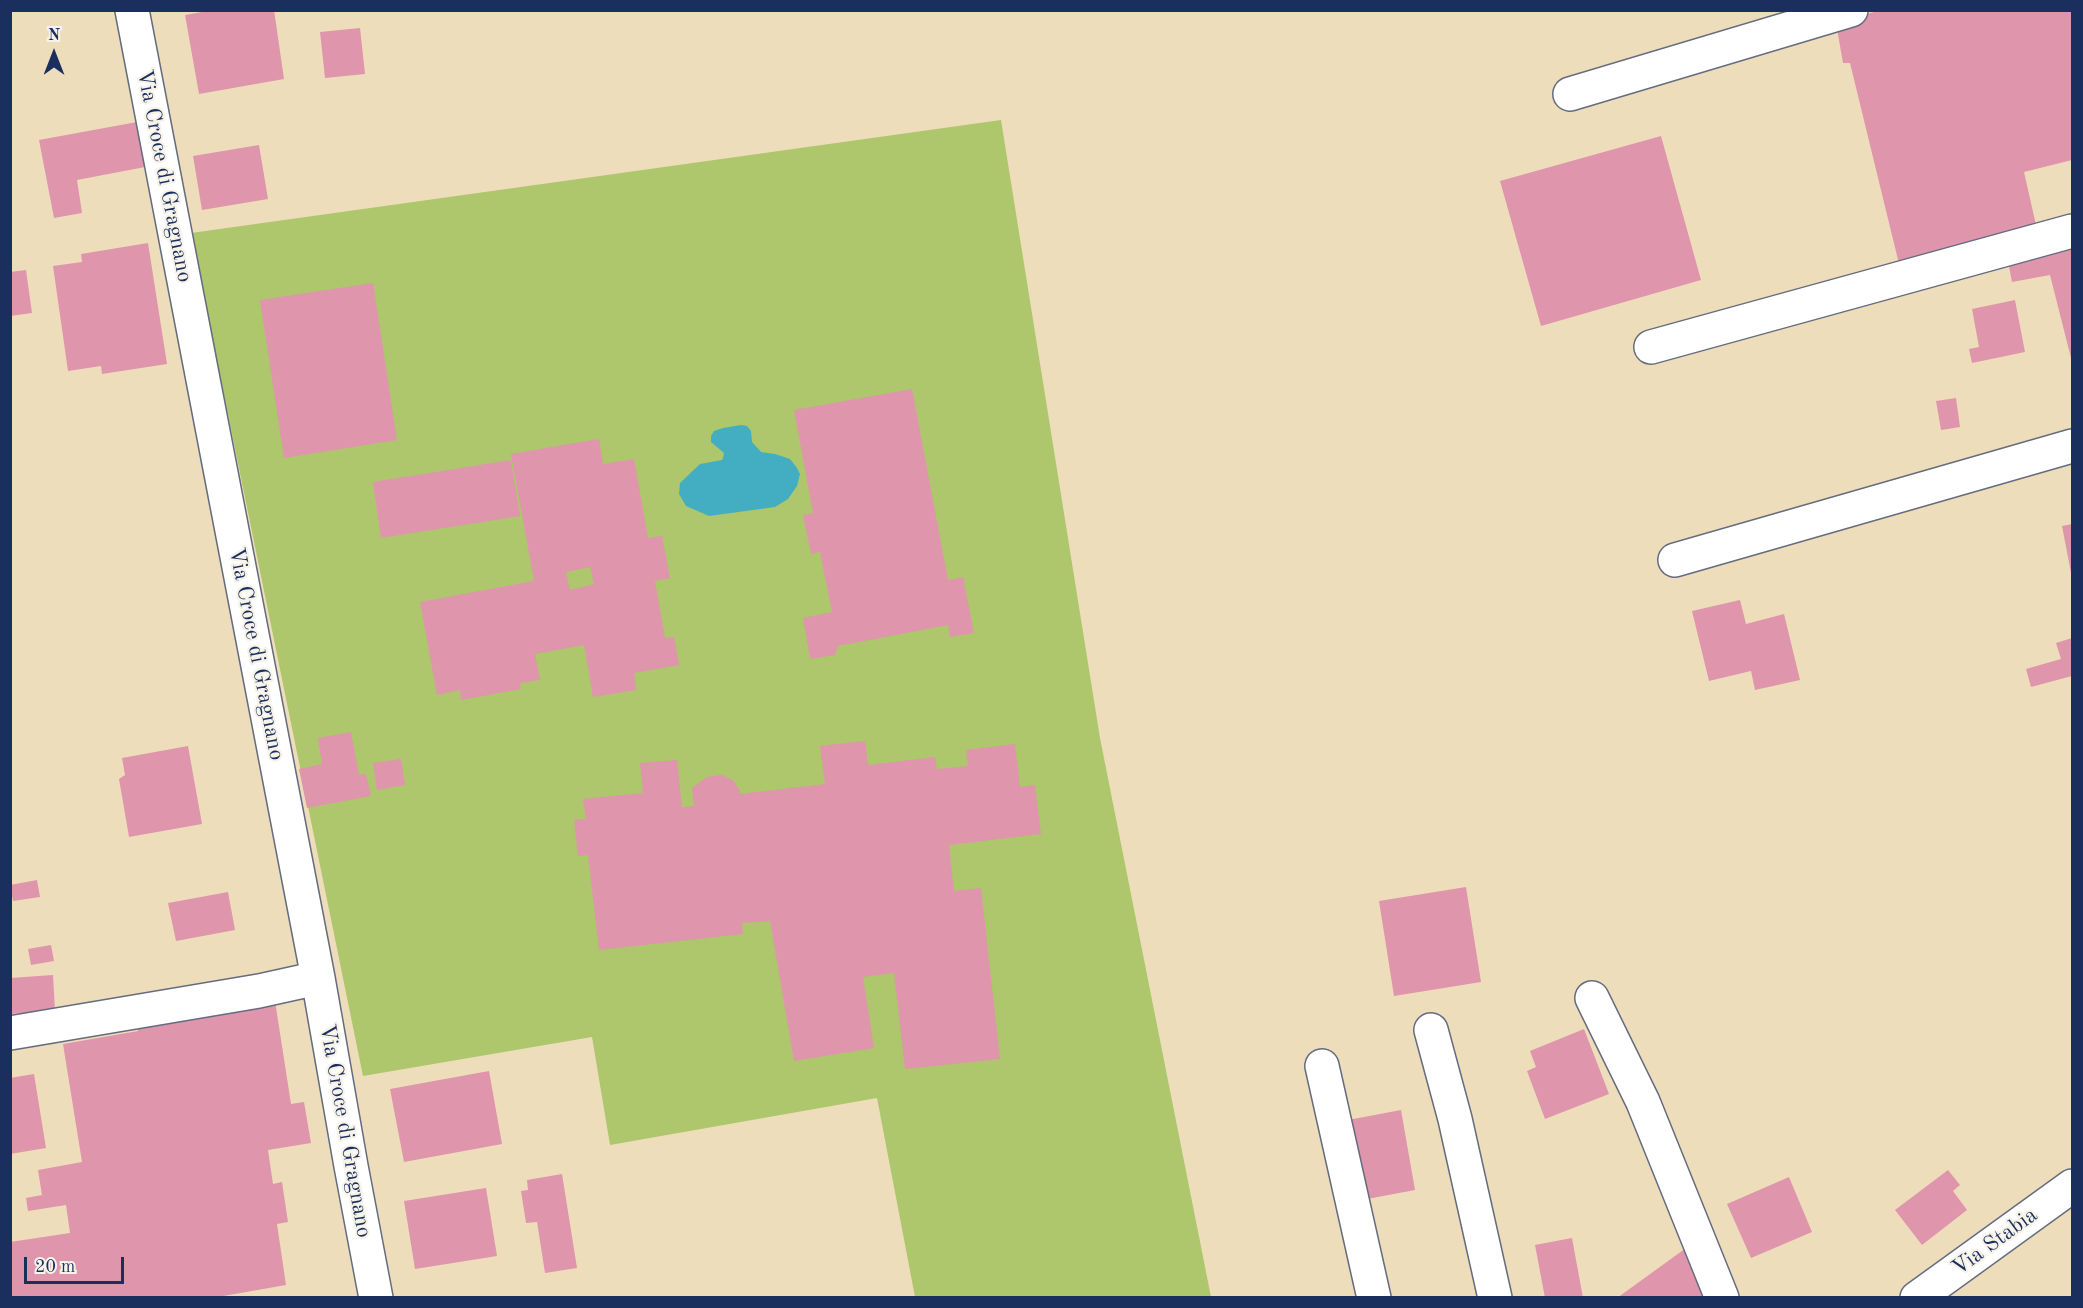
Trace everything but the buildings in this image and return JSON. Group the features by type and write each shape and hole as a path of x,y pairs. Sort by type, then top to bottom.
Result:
{"street":[{"name":"Via Croce di Gragnano","path":"132,10 318,978 376,1298"},
{"path":"1570,94 1851,10"},
{"path":"1651,347 2073,231"},
{"path":"1676,560 2073,446"},
{"path":"10,1033 259,991 318,978"},
{"path":"1592,998 1643,1102 1722,1298"},
{"path":"1431,1030 1455,1119 1495,1298"},
{"path":"1322,1065 1374,1298"},
{"name":"Via Stabia","path":"1917,1298 2073,1186"}],"green space":[{"path":"1001,120 1100,738 1211,1297 915,1297 877,1098 610,1145 592,1037 363,1076 191,233"}],"water":[{"path":"741,425 747,426 751,431 752,442 761,452 790,459 800,474 797,486 788,499 775,507 709,516 686,506 679,494 680,483 700,464 723,458 724,453 711,442 714,431"}]}
